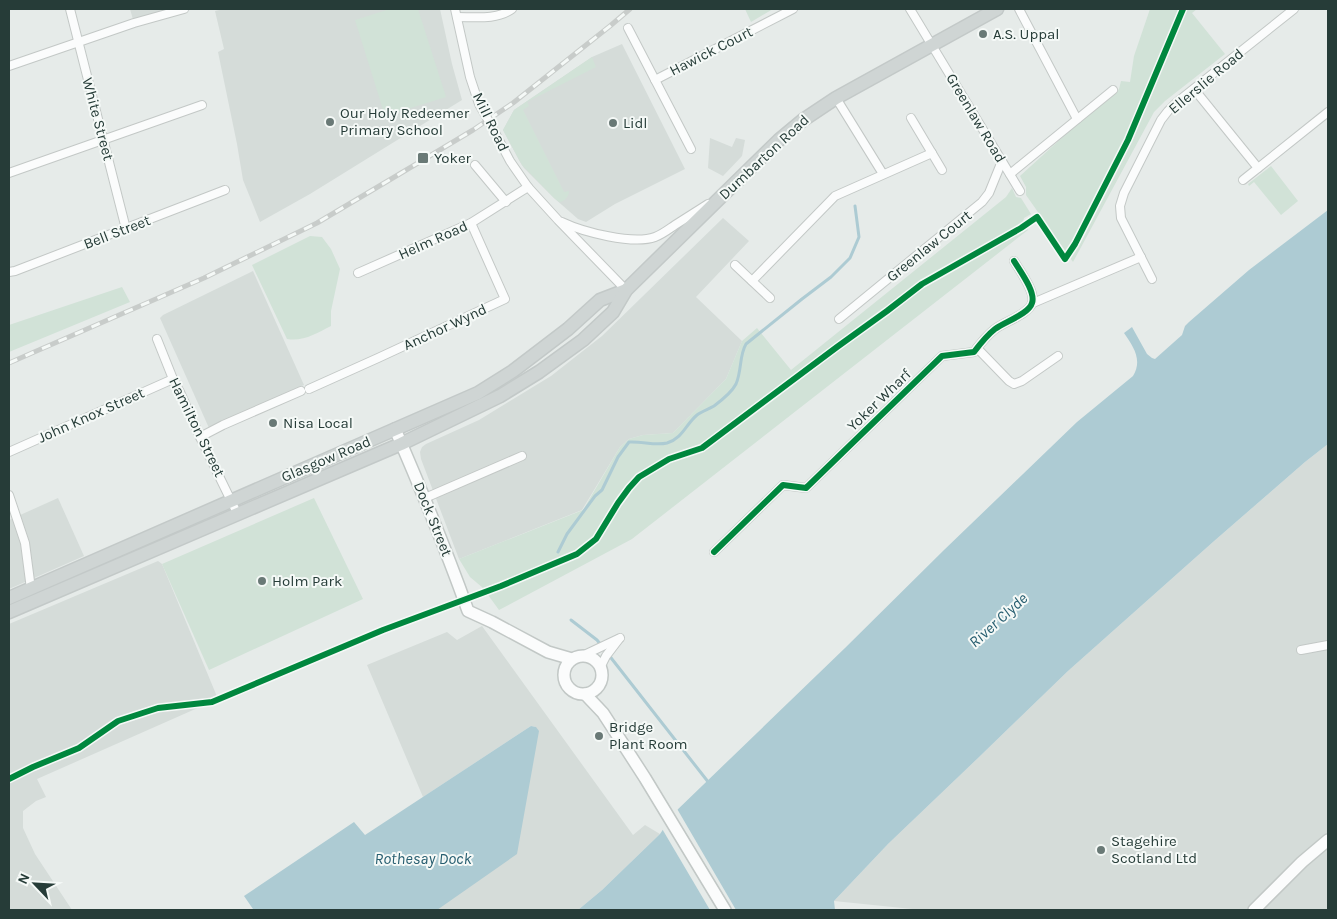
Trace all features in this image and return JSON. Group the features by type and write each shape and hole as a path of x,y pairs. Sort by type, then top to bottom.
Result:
{"main road":[{"name":"Dumbarton Road","path":"613,312 626,290 791,130 836,98 997,9"},
{"name":"Glasgow Road","path":"9,598 478,393 521,366 600,300 626,290"},
{"name":"Glasgow Road","path":"9,612 401,444 500,396 515,388 583,340 613,312"}],"street":[{"name":"White Street","path":"70,9 126,229"},
{"path":"9,66 134,23 184,9"},
{"path":"456,13 486,18 506,14 512,9"},
{"name":"Hawick Court","path":"655,80 793,9"},
{"name":"Greenlaw Road","path":"910,9 1020,191"},
{"path":"1019,9 1077,119"},
{"name":"Ellerslie Road","path":"1152,279 1121,218 1120,206 1161,120 1173,106 1294,9"},
{"name":"Mill Road","path":"456,13 470,77 479,104 512,166 558,220 626,290"},
{"path":"628,28 691,149"},
{"path":"1194,89 1258,168"},
{"path":"1010,174 1114,90"},
{"path":"836,98 883,174"},
{"path":"9,173 202,105"},
{"path":"1243,180 1328,112"},
{"path":"911,118 942,170"},
{"path":"752,281 834,196 932,153"},
{"name":"Greenlaw Court","path":"839,318 982,202 989,193 1002,161"},
{"path":"475,165 506,202"},
{"name":"Helm Road","path":"358,273 471,223 528,187"},
{"name":"Bell Street","path":"9,272 126,229 224,190"},
{"name":"Mill Road","path":"558,220 589,232 635,239 648,239 661,234 726,192"},
{"name":"Anchor Wynd","path":"200,437 506,299 471,223"},
{"path":"1058,356 1022,381 1014,384 977,348 983,339 995,329 1028,311 1033,303 1141,257"},
{"path":"1014,262 1031,291 1033,303"},
{"path":"735,265 770,298"},
{"name":"Hamilton Street","path":"157,339 173,379 238,515"},
{"name":"Yoker Wharf","path":"714,552 784,485 806,488 942,356 974,352 977,348"},
{"name":"John Knox Street","path":"9,452 173,379"},
{"name":"Dock Street","path":"395,429 425,498 468,611 548,652"},
{"path":"425,498 522,456"},
{"path":"9,495 25,543 31,589"},
{"path":"584,655 594,658 601,666 603,677 595,690 585,694 579,694 574,691 566,683 565,667 577,656 584,655 620,638 601,666"},
{"path":"1301,650 1328,645"},
{"path":"548,652 572,659"},
{"path":"548,652 564,672"},
{"path":"598,687 603,713"},
{"path":"585,694 603,713 646,778 724,910"},
{"path":"1254,910 1302,862 1328,840"}],"shaded area":[{"path":"130,9 184,9 134,23"},
{"name":"Our Holy Redeemer Primary School","path":"224,9 440,9 462,100 310,194 260,222 243,180 218,52 224,49 215,11"},
{"path":"622,44 685,169 615,204 586,222 578,219 524,168 503,130 514,110 592,57"},
{"path":"710,138 732,147 736,138 745,140 742,156 723,176 708,168"},
{"path":"723,218 749,241 696,297 742,341 726,379 673,433 643,435 629,439 620,447 582,510 459,559 421,459 420,452 422,447 479,420 551,376 602,336"},
{"path":"253,271 304,385 209,428 160,318"},
{"path":"1328,444 1328,910 922,910 834,901 888,844 1068,671 1213,542"},
{"path":"58,498 84,556 9,589 9,520"},
{"path":"158,561 162,564 218,699 37,779 46,797 36,801 23,811 23,828 35,854 72,910 9,910 9,624"},
{"path":"482,626 633,835 645,825 660,834 602,890 578,910 435,910 536,727 531,726 423,797 367,665 447,632 457,640"}],"green space":[{"path":"390,9 418,9 446,97 385,116 355,20"},
{"path":"745,9 773,9 751,22"},
{"path":"1150,9 1197,9 1192,13 1225,54 1165,101 1154,112 1073,262 1026,195 1026,187 1020,176 1077,124 1109,99 1119,89 1121,81 1130,82 1134,56"},
{"path":"592,57 596,67 527,102 529,106 523,110 564,192 569,191 566,199 559,202 522,165 503,130 514,110"},
{"path":"1271,166 1298,201 1281,215 1254,182 1249,186 1248,184"},
{"path":"1012,188 1016,197 1021,198 1031,214 1024,218 1023,222 1028,230 632,539 499,610 483,588 470,577 459,559 583,510 620,447 629,439 643,435 673,433 726,379 742,341 757,328 791,370 1006,197"},
{"path":"310,236 322,237 331,249 340,269 331,311 331,326 304,338 287,339 252,265"},
{"path":"122,287 130,302 9,352 9,325"},
{"name":"Holm Park","path":"314,498 363,599 209,670 162,564"}],"water":[{"name":"River Clyde","path":"1328,210 1328,444 1213,542 1068,671 888,844 834,901 835,910 578,910 602,890 660,834 674,813 1077,422 1133,376 1137,364 1136,353 1124,333 1132,327 1147,354 1155,359 1182,335 1185,326 1189,322 1249,270"},
{"name":"Rothesay Dock","path":"531,726 536,727 539,731 517,854 437,910 251,910 253,909 244,896 354,822 365,835"}],"pier":[{"path":"676,807 736,910 710,910 661,827"}],"waterway":[{"path":"558,552 567,534 595,496 602,490 618,457 629,442 662,444 677,438 697,415 714,406 734,387 738,379 742,353 746,344 831,277 850,258 859,237 855,206"},
{"path":"571,620 601,645"},
{"path":"608,654 709,783"}],"railway":[{"path":"9,363 204,278 317,223 473,130 513,103 630,9"}],"cycle path":[{"path":"9,779 79,748 118,721 158,708 212,702 383,630 501,586 577,554 596,539 618,503 639,477 669,459 702,448 922,284 1037,217 1065,259 1075,244 1128,140 1183,9"},
{"path":"714,552 783,485 806,488 942,356 974,352 995,329 1026,311 1032,303 1032,293 1014,261"}],"place":[{"name":"A.S. Uppal","path":"983,34"},
{"name":"Our Holy Redeemer Primary School","path":"330,122"},
{"name":"Lidl","path":"613,123"},
{"name":"Yoker","path":"423,158"},
{"name":"Nisa Local","path":"273,423"},
{"name":"Holm Park","path":"262,581"},
{"name":"Bridge Plant Room","path":"599,736"},
{"name":"Stagehire Scotland Ltd","path":"1101,850"}]}
